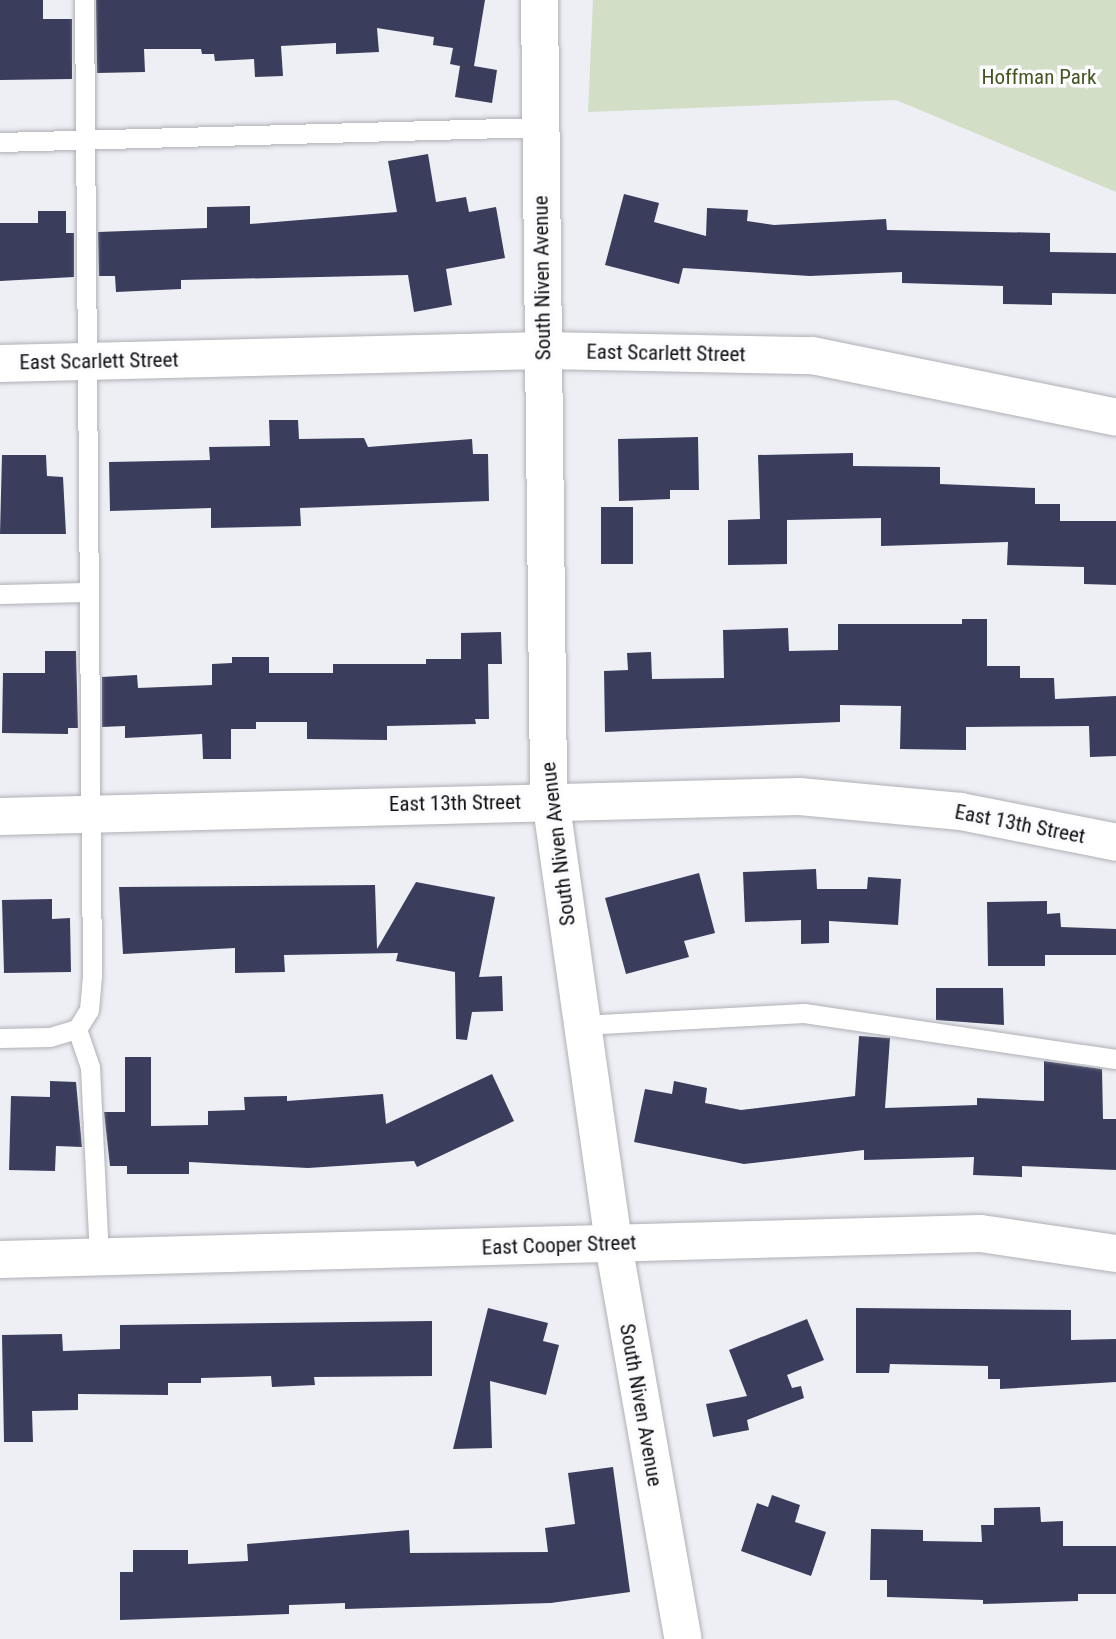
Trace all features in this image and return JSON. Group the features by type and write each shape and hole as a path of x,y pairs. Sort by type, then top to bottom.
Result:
{"street":[{"name":"South Niven Avenue","path":"539,0 550,801 613,1244 684,1639"},
{"name":"East Scarlett Street","path":"0,363 543,350 812,355 1116,417"},
{"name":"East 13th Street","path":"0,816 800,796 960,811 1116,842"},
{"name":"East Cooper Street","path":"0,1259 980,1233 1116,1253"}],"lane":[{"path":"0,1038 50,1037 77,1029 89,1010 92,977 86,592 84,0"},
{"path":"0,142 539,127"},
{"path":"0,594 86,592"},
{"path":"582,1025 804,1013 1116,1059"},
{"path":"77,1029 90,1066 99,1256"}],"green space":[{"name":"Hoffman Park","path":"593,0 1116,0 1116,192 896,100 588,112"}],"building":[{"path":"0,0 43,0 43,19 72,19 72,79 0,80"},
{"path":"96,0 485,0 474,66 497,70 492,103 455,97 460,66 450,64 453,48 433,45 434,37 377,28 379,52 336,54 336,43 281,46 283,76 255,77 254,59 215,61 214,54 202,54 201,49 144,49 145,72 97,73"},
{"path":"428,154 436,202 466,197 469,212 496,207 505,258 446,269 452,305 414,312 408,275 181,280 181,289 116,292 115,276 99,276 98,232 207,228 207,207 250,206 250,224 397,212 388,161"},
{"path":"624,194 659,203 654,222 706,236 707,208 748,210 747,221 774,225 886,219 887,230 1050,233 1050,252 1116,253 1116,294 1052,293 1052,305 1003,304 1003,286 902,283 902,272 810,276 683,268 679,284 605,265"},
{"path":"38,211 66,211 66,233 74,233 74,277 0,281 0,223 38,223"},
{"path":"269,420 298,420 299,439 364,438 368,447 472,439 473,454 488,454 489,501 300,508 301,526 211,528 211,508 110,511 109,462 210,460 209,447 270,446"},
{"path":"698,437 699,490 670,490 670,499 619,501 618,439"},
{"path":"853,453 853,466 940,467 940,484 1035,488 1035,504 1060,504 1060,521 1116,521 1116,585 1084,584 1084,567 1007,565 1008,542 881,546 881,518 787,520 787,564 728,565 728,520 760,519 758,455"},
{"path":"2,455 46,455 47,476 63,477 66,534 0,534"},
{"path":"601,507 633,507 633,564 601,564"},
{"path":"962,619 987,619 987,666 1020,666 1020,678 1054,678 1055,699 1116,696 1116,756 1090,757 1089,726 966,727 966,750 900,749 901,706 840,705 840,722 605,732 604,671 628,670 627,653 651,652 652,679 724,678 723,630 788,628 789,651 838,650 838,624 962,624"},
{"path":"501,632 502,664 488,664 489,719 475,719 476,724 387,726 387,740 307,739 307,722 256,722 256,729 231,729 231,759 203,759 202,734 125,738 125,726 102,727 102,677 137,675 138,688 212,685 212,664 232,663 232,657 269,657 269,673 333,673 333,664 426,664 426,659 461,659 461,633"},
{"path":"45,651 76,651 78,728 68,728 68,734 2,733 3,673 45,673"},
{"path":"816,869 817,889 867,889 868,877 901,879 898,925 829,921 829,943 801,944 801,920 745,922 743,872"},
{"path":"699,873 715,933 684,941 689,957 626,974 605,898"},
{"path":"416,882 495,897 479,977 502,976 503,1011 472,1012 467,1040 456,1039 455,972 396,961 398,953 284,955 285,972 235,973 235,948 123,954 119,887 375,885 377,949"},
{"path":"52,899 52,919 70,918 71,972 4,973 2,900"},
{"path":"1047,901 1047,914 1060,913 1061,927 1116,929 1116,955 1045,955 1045,966 988,966 987,902"},
{"path":"936,988 1003,988 1004,1025 936,1020"},
{"path":"859,1036 890,1038 885,1108 977,1105 977,1098 1044,1101 1044,1061 1102,1069 1103,1119 1116,1119 1116,1170 1022,1166 1022,1177 973,1175 974,1157 864,1160 864,1150 744,1164 634,1142 645,1089 672,1094 674,1081 707,1088 705,1103 741,1110 855,1096"},
{"path":"125,1057 151,1057 151,1126 208,1125 208,1111 245,1110 244,1097 287,1096 287,1101 383,1094 386,1124 492,1074 514,1121 417,1167 414,1161 308,1168 189,1162 189,1174 127,1174 127,1166 110,1166 104,1112 125,1112"},
{"path":"50,1081 76,1082 82,1147 56,1146 55,1171 9,1170 11,1096 50,1097"},
{"path":"488,1308 548,1323 543,1341 559,1345 546,1395 490,1381 492,1448 453,1449"},
{"path":"856,1308 1071,1310 1071,1340 1116,1339 1116,1382 1000,1389 1000,1379 988,1379 988,1366 890,1364 889,1373 856,1373"},
{"path":"807,1319 824,1360 787,1375 792,1388 801,1386 804,1398 747,1420 749,1430 713,1437 706,1404 747,1396 729,1350"},
{"path":"432,1321 432,1376 314,1377 315,1385 272,1387 271,1376 201,1378 201,1383 168,1383 168,1395 78,1394 78,1410 32,1411 33,1442 4,1442 2,1335 62,1334 63,1351 120,1349 120,1325"},
{"path":"613,1467 630,1592 551,1603 345,1609 345,1603 289,1605 289,1614 120,1620 120,1572 133,1572 133,1550 188,1550 188,1564 248,1561 247,1544 409,1530 410,1553 548,1552 545,1528 575,1524 568,1473"},
{"path":"772,1495 800,1505 795,1522 826,1532 811,1576 741,1551 757,1503 768,1507"},
{"path":"1040,1507 1041,1522 1063,1521 1063,1546 1116,1546 1116,1594 1078,1594 1078,1601 983,1604 983,1600 887,1597 887,1580 870,1580 871,1529 923,1530 923,1541 982,1542 981,1525 994,1525 994,1508"}]}
